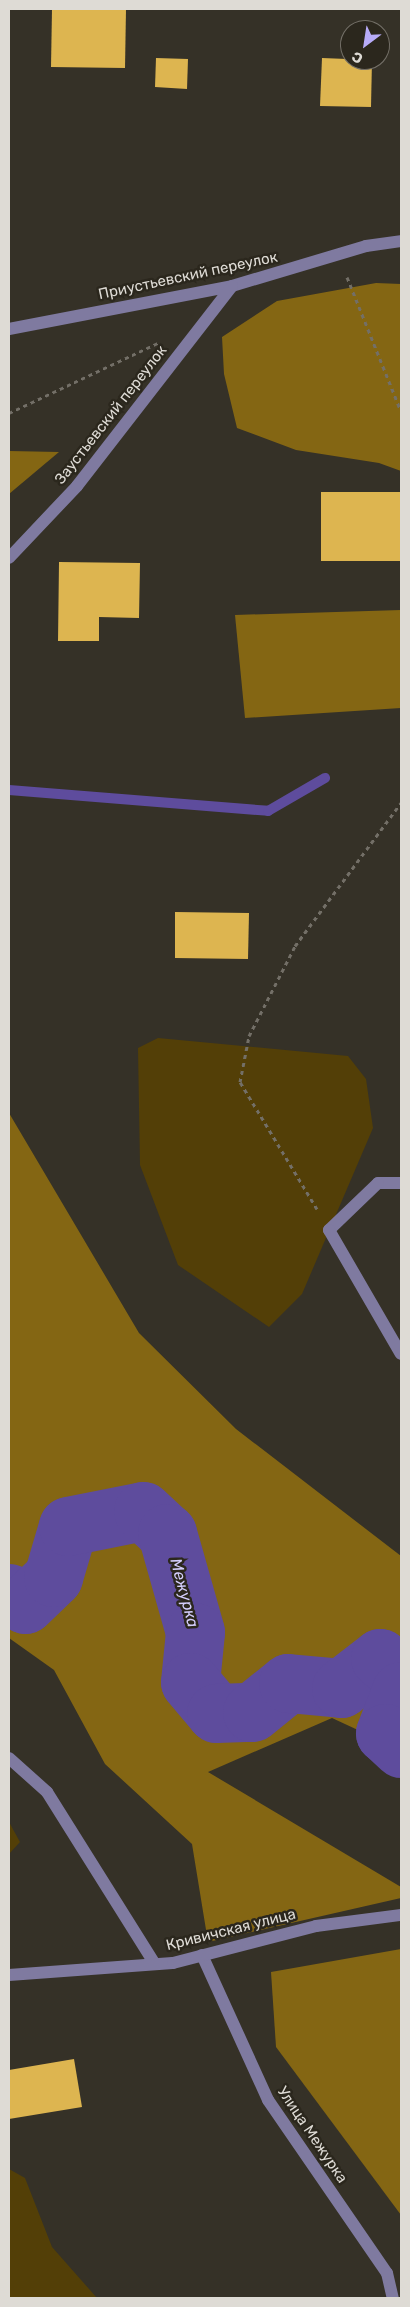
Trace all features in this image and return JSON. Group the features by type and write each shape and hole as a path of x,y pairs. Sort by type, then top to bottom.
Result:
{"street":[{"name":"Приустьевский переулок","path":"9,329 232,286 339,258 366,246 401,241"},
{"name":"Заустьевский переулок","path":"9,558 78,486 232,286"},
{"path":"401,1183 378,1183 329,1230 401,1354"},
{"path":"9,1758 47,1792 155,1964"},
{"name":"Кривичская улица","path":"9,1975 155,1964 202,1955 316,1926 401,1915"},
{"name":"Улица Межурка","path":"202,1955 268,2100 387,2273 392,2298"},
{"path":"387,2273 401,2291"}],"path":[{"path":"339,258 401,411"},
{"path":"9,413 165,340"},
{"path":"329,1230 240,1082 249,1036 295,946 401,803"}],"shaded area":[{"path":"376,283 401,284 401,471 379,463 296,450 237,428 224,374 222,337 277,301"},
{"path":"9,451 59,452 9,494"},
{"path":"401,610 401,708 245,718 235,615"},
{"path":"158,1038 348,1056 366,1079 373,1128 302,1294 269,1327 178,1265 140,1165 138,1048"},
{"path":"9,1113 139,1333 236,1429 401,1556 401,1750 332,1718 208,1772 401,1887 401,1898 208,1942 192,1844 105,1764 54,1670 9,1638"},
{"path":"9,1822 20,1842 9,1854"},
{"path":"401,1949 401,2215 276,2047 271,1972"},
{"path":"9,2169 25,2178 52,2247 97,2298 9,2298"}],"building":[{"path":"52,9 126,9 125,68 51,67"},
{"path":"156,58 188,59 187,89 155,87"},
{"path":"322,58 340,59 340,70 372,70 371,107 320,106"},
{"path":"321,492 401,492 401,561 321,561"},
{"path":"59,562 140,563 139,618 99,617 99,641 58,641"},
{"path":"175,912 249,913 248,959 175,958"},
{"path":"74,2059 82,2107 9,2119 9,2070"}],"waterway":[{"path":"9,790 268,811 325,778"},
{"name":"Межурка","path":"9,1593 25,1604 53,1577 68,1526 143,1511 167,1533 195,1632 190,1682 216,1713 252,1712 288,1683 341,1688 380,1658 401,1676"},
{"name":"Межурка","path":"401,1691 385,1733 401,1748"}]}
